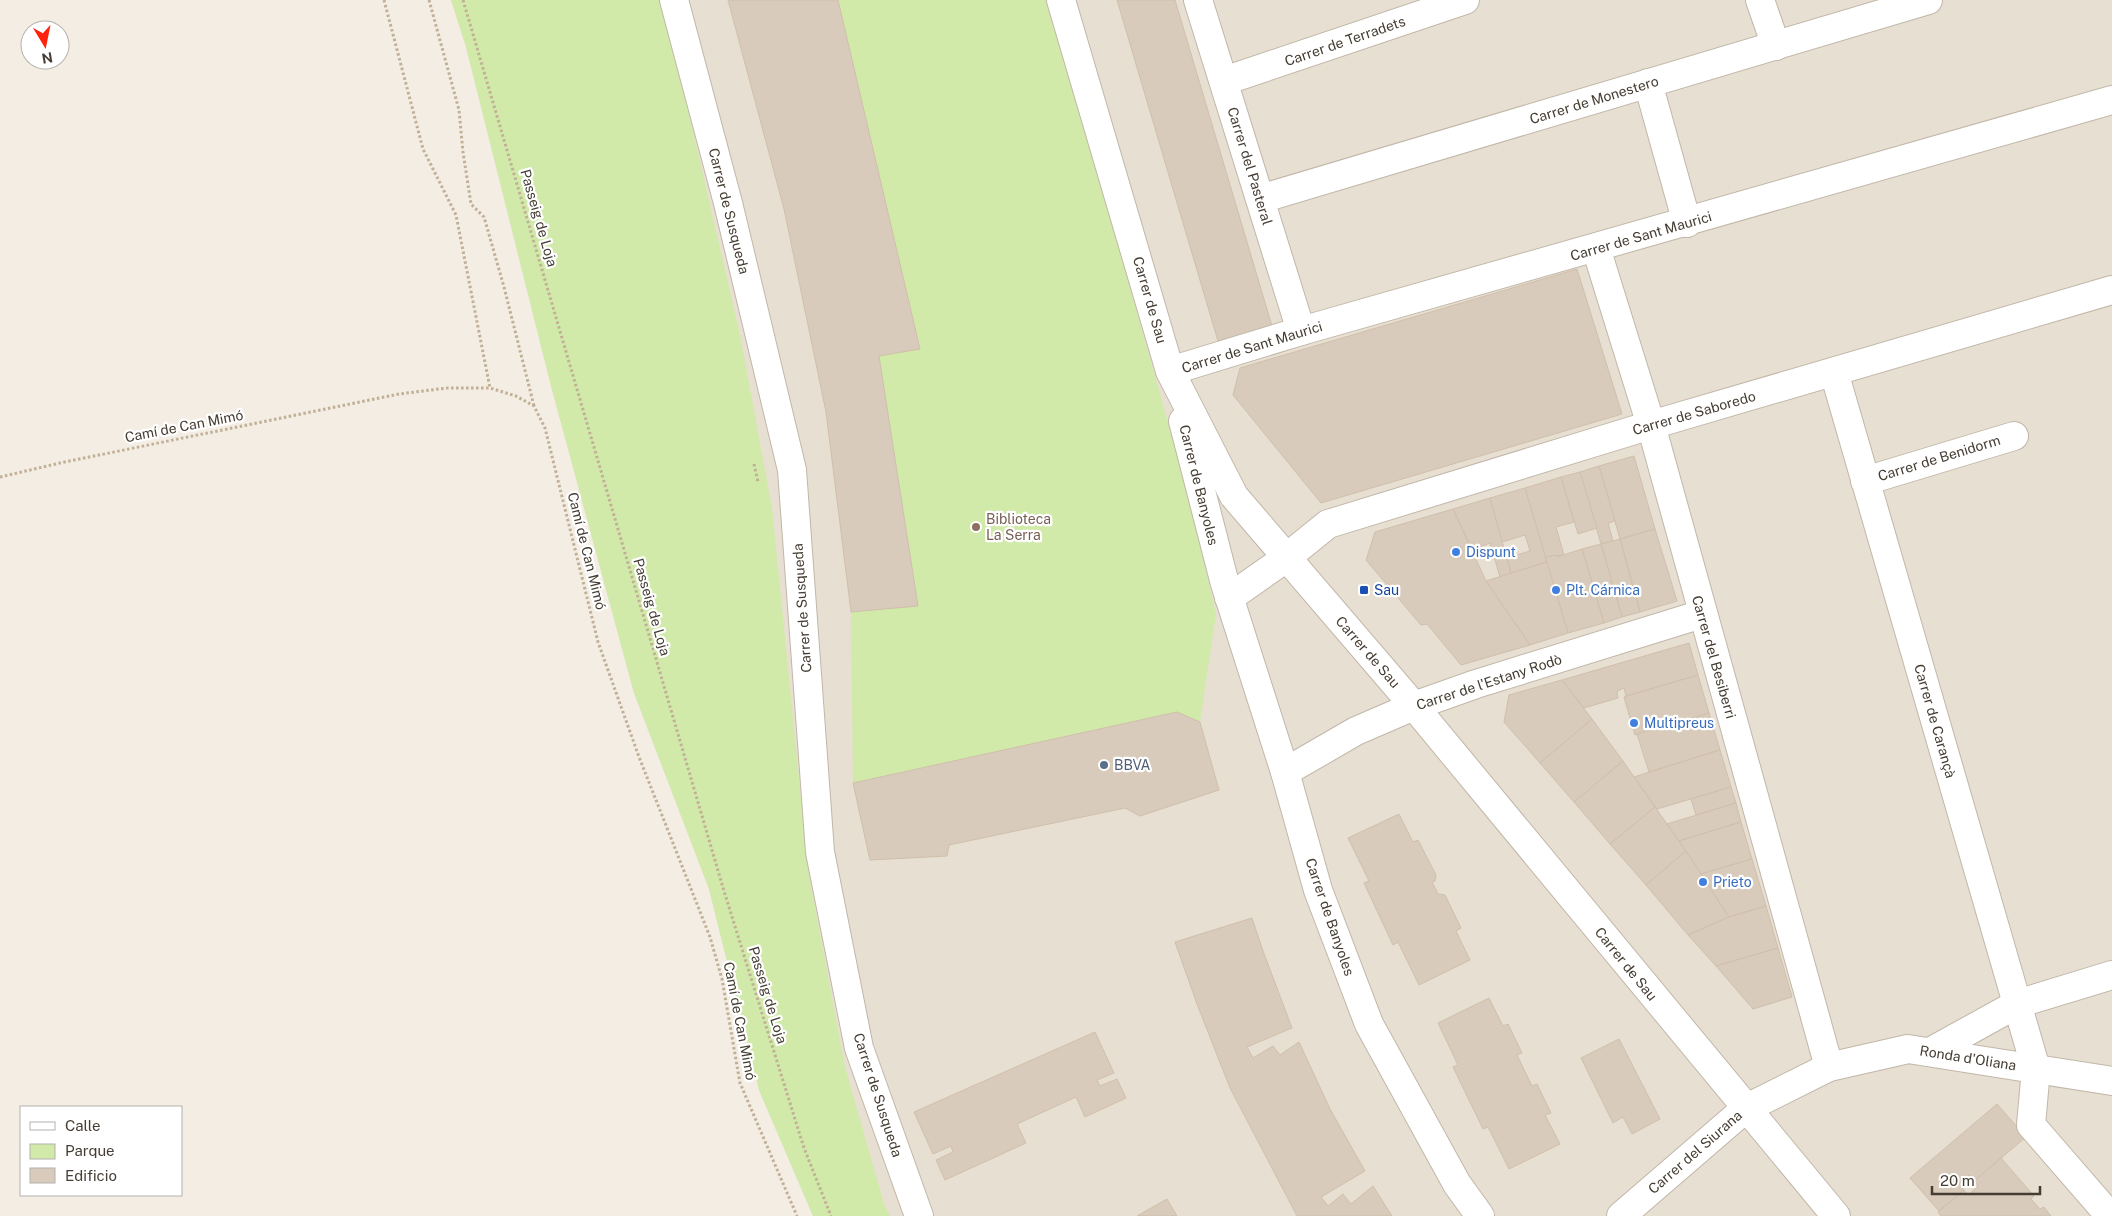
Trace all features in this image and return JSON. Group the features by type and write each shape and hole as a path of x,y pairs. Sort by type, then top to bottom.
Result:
{"street":[{"name":"Carrer de Susqueda","path":"674,0 728,203 792,470 820,852 859,1048 919,1216"},
{"name":"Carrer de Sau","path":"1061,0 1170,371 1234,496 1414,706 1836,1216"},
{"name":"Carrer del Pasteral","path":"1198,0 1301,332"},
{"name":"Carrer de Terradets","path":"1224,81 1466,0"},
{"path":"1760,0 1776,46"},
{"name":"Carrer de Monestero","path":"1260,199 1928,0"},
{"path":"1648,83 1687,223"},
{"name":"Carrer de Sant Maurici","path":"1170,371 2112,100"},
{"name":"Carrer del Besiberri","path":"1596,248 1651,425 1702,614 1830,1068"},
{"name":"Carrer de Saboredo","path":"1286,558 1328,524 1651,425 2112,290"},
{"name":"Carrer de Banyoles","path":"1170,371 1229,598 1285,772 1318,890 1369,1024 1452,1176 1480,1216"},
{"name":"Carrer de Carançà","path":"1834,372 2036,1069"},
{"name":"Carrer de Benidorm","path":"1865,481 2014,436"},
{"path":"1229,598 1286,558"},
{"name":"Carrer de l'Estany Rodò","path":"1285,772 1356,731 1414,706 1476,684 1702,614"},
{"path":"1930,1052 2017,1004 2112,975"},
{"name":"Ronda d'Oliana","path":"1745,1108 1830,1068 1908,1049 2112,1081"},
{"path":"2036,1069 2031,1125 2110,1216"},
{"name":"Carrer del Siurana","path":"1622,1216 1745,1108"}],"path":[{"path":"384,0 423,149 456,215 490,388"},
{"path":"428,0 459,110 462,152 471,204 484,217 534,406"},
{"name":"Passeig de Loja","path":"463,0 724,891 804,1148 832,1216"},
{"name":"Camí de Can Mimó","path":"0,477 399,394 447,388 490,388 516,396 534,406 545,428 598,642 639,757 710,937 722,979 740,1083 797,1216"}],"shaded area":[{"path":"451,0 2112,0 2112,1216 813,1216 759,1090 709,889 634,693 551,386 466,47"}],"green space":[{"path":"451,0 660,0 675,53 740,335 772,508 808,869 845,1067 884,1204 890,1216 813,1216 759,1090 709,889 634,693 551,386 466,47"},
{"path":"836,0 1049,0 1185,483 1216,614 1200,722 1177,712 853,783 851,612 918,606 879,356 920,348"}],"building":[{"path":"728,0 838,0 920,349 879,356 918,606 851,612 826,412 784,209"},
{"path":"1117,0 1175,0 1272,326 1218,341"},
{"path":"1577,269 1622,414 1321,503 1233,395 1240,368"},
{"path":"1634,456 1655,529 1620,539 1599,466"},
{"path":"1599,466 1615,521 1608,523 1613,541 1601,544 1580,472"},
{"path":"1580,472 1597,528 1578,534 1561,477"},
{"path":"1561,477 1574,522 1556,527 1564,555 1545,557 1525,488"},
{"path":"1525,488 1547,562 1511,573 1507,558 1530,551 1525,535 1502,542 1490,498"},
{"path":"1490,498 1511,573 1500,577 1490,543 1472,550 1453,509"},
{"path":"1453,509 1486,581 1530,645 1461,665 1427,624 1421,625 1366,560 1375,532"},
{"path":"1655,529 1677,601 1640,612 1620,539"},
{"path":"1620,539 1640,612 1622,617 1601,544"},
{"path":"1601,544 1622,617 1604,623 1582,549"},
{"path":"1582,549 1604,623 1568,633 1545,557 1556,555 1557,557"},
{"path":"1547,562 1568,633 1530,645 1486,581"},
{"path":"1689,643 1698,675 1626,696 1624,688 1617,691 1618,698 1584,708 1562,680"},
{"path":"1698,675 1709,713 1635,735 1624,697"},
{"path":"1562,680 1592,719 1540,763 1504,722 1509,695"},
{"path":"1177,712 1200,722 1219,790 1140,816 1125,808 949,845 947,856 870,860 853,783"},
{"path":"1709,713 1720,750 1649,772 1637,734"},
{"path":"1592,719 1623,761 1574,802 1540,763"},
{"path":"1720,750 1731,787 1657,809 1634,777"},
{"path":"1623,761 1655,807 1610,844 1574,802"},
{"path":"1731,787 1736,803 1696,815 1691,799"},
{"path":"1736,803 1741,822 1679,841 1667,824"},
{"path":"1655,807 1686,851 1646,885 1610,844"},
{"path":"1399,814 1413,842 1418,840 1436,875 1435,881 1432,882 1438,894 1445,895 1461,928 1456,931 1470,960 1419,985 1398,942 1393,945 1364,883 1369,881 1348,838"},
{"path":"1741,822 1752,859 1701,874 1679,841"},
{"path":"1686,851 1729,917 1688,935 1646,885"},
{"path":"1752,859 1766,906 1729,917 1701,874"},
{"path":"1766,906 1778,948 1716,966 1688,935 1729,917"},
{"path":"1252,918 1292,1028 1247,1047 1253,1058 1273,1046 1280,1055 1299,1042 1330,1109 1365,1171 1321,1197 1328,1206 1343,1194 1351,1204 1373,1186 1392,1216 1297,1216 1230,1088 1175,942"},
{"path":"1778,948 1792,997 1753,1009 1716,966"},
{"path":"1489,998 1503,1026 1508,1024 1522,1053 1517,1055 1532,1086 1537,1084 1551,1113 1545,1115 1560,1144 1509,1169 1488,1127 1483,1129 1453,1067 1458,1065 1438,1023"},
{"path":"1095,1032 1114,1073 1097,1080 1100,1086 1117,1079 1126,1098 1085,1117 1076,1097 1017,1124 1026,1143 945,1180 936,1160 953,1152 951,1146 933,1154 914,1112"},
{"path":"1619,1039 1660,1119 1632,1134 1623,1117 1613,1123 1581,1058"},
{"path":"1997,1104 2026,1137 1974,1181 1969,1175 1959,1184 1964,1190 1939,1211 1910,1178"},
{"path":"2001,1158 2034,1196 2031,1199 2040,1209 2044,1207 2051,1216 1941,1216 1938,1212 1964,1190 1968,1195 1978,1186 1974,1181"},
{"path":"1167,1199 1177,1216 1137,1216"}],"place":[{"name":"Biblioteca La Serra","path":"976,527"},
{"name":"Dispunt","path":"1456,552"},
{"name":"Sau","path":"1364,590"},
{"name":"Plt. Cárnica","path":"1556,590"},
{"name":"Multipreus","path":"1634,723"},
{"name":"BBVA","path":"1104,765"},
{"name":"Prieto","path":"1703,882"}]}
